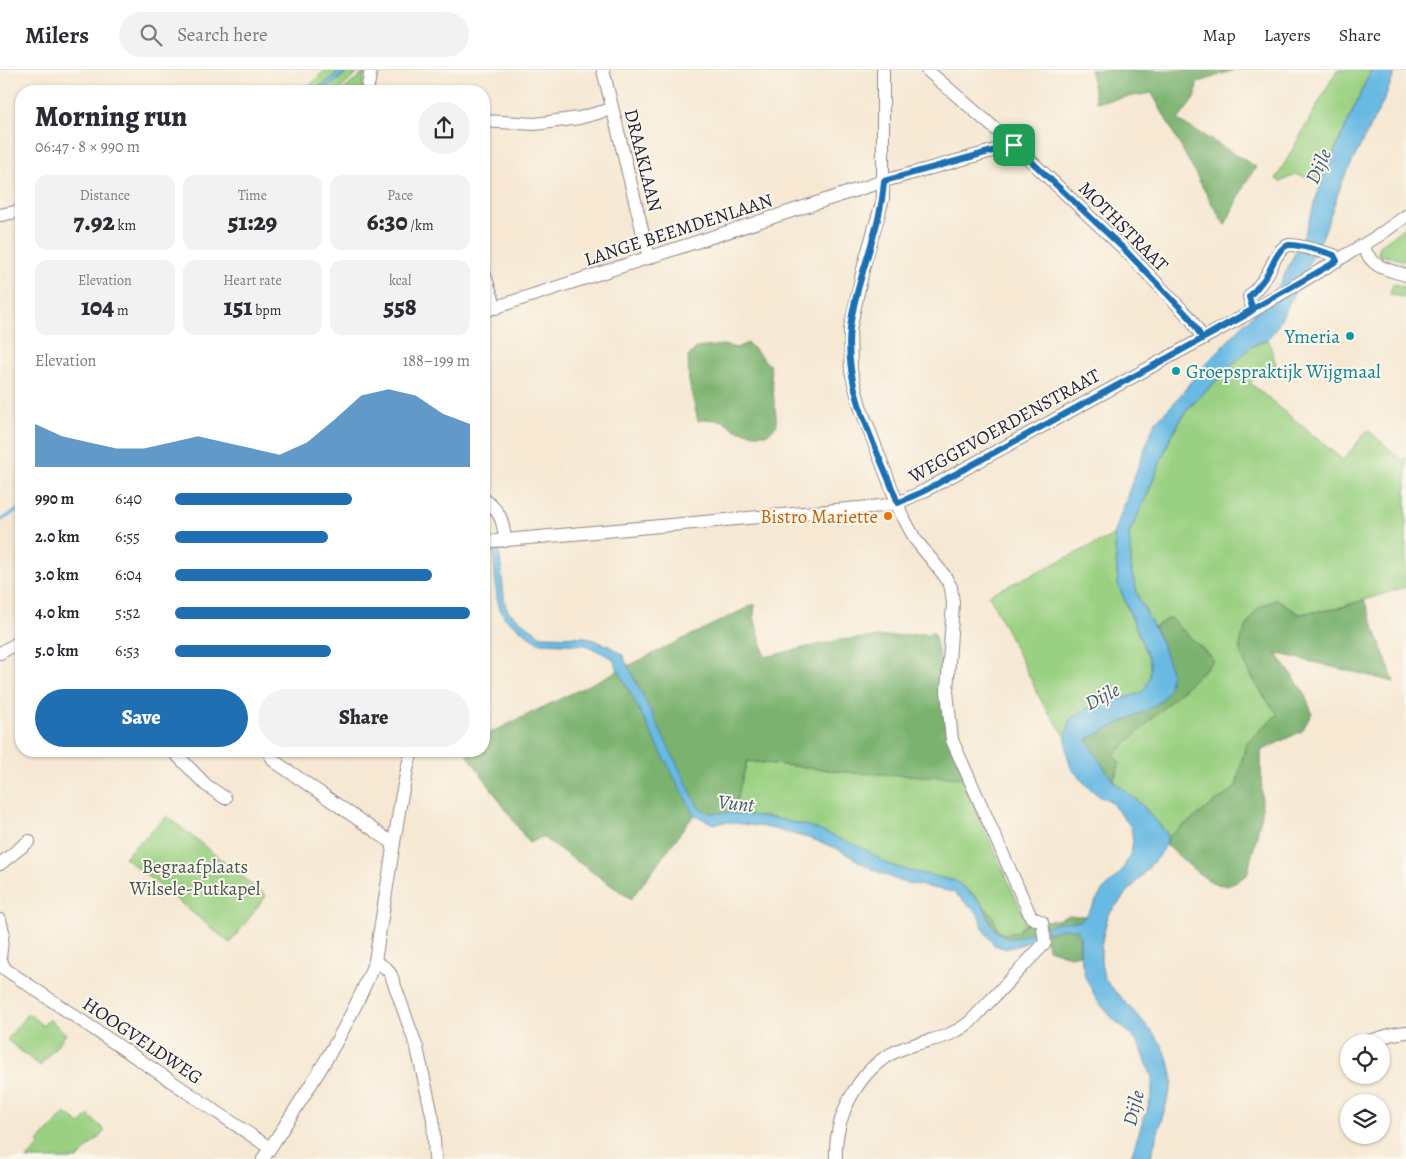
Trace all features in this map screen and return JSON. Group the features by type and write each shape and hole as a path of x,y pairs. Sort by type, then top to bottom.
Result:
{"street":[{"path":"368,85 371,70"},
{"name":"DRAAKLAAN","path":"603,70 649,258"},
{"path":"836,1159 837,1134 844,1113 860,1081 890,1054 906,1047 958,1032 1043,945 1044,941 1042,924 1031,917 952,740 947,691 954,603 951,587 909,530 860,406 851,371 850,329 856,297 883,199 883,70"},
{"name":"MOTHSTRAAT","path":"927,70 1014,145 1124,249 1190,318 1202,338"},
{"path":"490,121 536,124 579,118 612,109"},
{"path":"884,181 1014,145"},
{"name":"LANGE BEEMDENLAAN","path":"490,310 884,181"},
{"path":"0,215 15,212"},
{"name":"WEGGEVOERDENSTRAAT","path":"494,542 898,503 924,491 1248,313 1362,246 1406,216"},
{"path":"1248,313 1249,297 1267,276 1282,249 1294,246 1322,252 1334,255 1337,261"},
{"path":"1362,246 1374,264 1406,275"},
{"path":"490,505 502,518 494,542"},
{"path":"0,652 15,644"},
{"path":"179,757 206,785 225,798"},
{"path":"272,757 394,844"},
{"path":"266,1154 332,1048 375,961 410,757"},
{"path":"0,864 29,841"},
{"name":"HOOGVELDWEG","path":"0,920 4,931 0,958 5,969 266,1154"},
{"path":"375,961 387,969 391,975 417,1048 433,1119 435,1159"},
{"path":"1390,1035 1406,1032"}],"green space":[{"path":"325,70 340,70 322,85 310,85"},
{"path":"349,70 361,70 345,85 331,85"},
{"path":"1090,70 1234,70 1197,83 1196,96 1178,120 1256,167 1246,182 1225,225 1152,93 1096,102"},
{"path":"1337,70 1371,70 1321,181 1295,174 1281,182 1276,179"},
{"path":"365,72 363,85 349,85"},
{"path":"1406,226 1406,261 1382,255 1381,258 1378,254 1379,246"},
{"path":"1393,284 1406,287 1405,298 1390,294"},
{"path":"1268,339 1276,365 1258,375 1250,383 1343,460 1368,430 1402,460 1406,456 1406,587 1335,609 1299,614 1277,599 1239,648 1261,691 1278,714 1246,743 1236,787 1168,837 1166,832 1140,803 1113,781 1118,772 1113,755 1214,660 1170,618 1154,627 1139,599 1132,574 1129,534 1149,491 1170,438 1188,409 1252,346"},
{"path":"748,343 770,366 777,425 768,434 755,434 736,430 724,421 706,419 698,421 689,382 688,357 696,348 723,345 736,348"},
{"path":"1114,535 1118,584 1150,662 1149,679 1141,693 1087,709 1071,718 1066,737 1043,704 989,595"},
{"path":"1277,599 1299,614 1335,609 1364,600 1394,682 1276,653 1304,692 1312,713 1302,731 1261,751 1262,814 1247,875 1233,883 1221,885 1211,882 1184,861 1167,845 1168,837 1236,787 1246,743 1278,714 1262,693 1240,650 1241,640 1249,621 1256,611 1263,605"},
{"path":"755,604 754,617 765,657 838,640 934,633 947,691 952,740 969,778 856,773 747,761 733,813 720,817 710,816 697,811 631,899 542,837 529,843 469,757 490,757 490,733"},
{"path":"1170,618 1214,660 1114,755 1120,763 1113,781 1087,739 1147,710 1162,643 1154,627"},
{"path":"747,761 856,773 961,777 1027,923 1017,932 1004,934 998,930 992,915 977,898 956,881 887,864 865,849 789,821 733,813"},
{"name":"Begraafplaats Wilsele-Putkapel","path":"167,816 266,896 230,943 124,857"},
{"path":"983,905 992,915 998,930 1004,934 1017,932 1027,923 1039,926 1041,929 1018,937 1005,937 995,929"},
{"path":"1068,916 1086,916 1080,922 1080,954 1070,956 1048,949 1044,921 1057,920"},
{"path":"28,1013 43,1026 49,1019 66,1034 40,1066 7,1040"},
{"path":"65,1113 80,1124 89,1115 105,1131 77,1159 26,1159 40,1145 38,1142"}],"water":[{"path":"340,70 349,70 331,85 323,85"},
{"name":"Dijle","path":"1371,70 1396,70 1383,102 1342,182 1323,236 1278,325 1268,339 1252,346 1187,409 1170,438 1149,491 1129,534 1132,574 1139,599 1162,643 1171,672 1169,689 1162,700 1147,710 1087,739 1113,781 1140,803 1166,832 1167,841 1161,853 1108,915 1101,946 1101,963 1104,977 1110,986 1162,1045 1170,1065 1173,1081 1150,1159 1130,1159 1152,1095 1152,1078 1141,1048 1131,1034 1114,1020 1098,1002 1085,977 1080,954 1080,936 1077,929 1062,929 1048,933 1044,927 1061,922 1080,921 1086,916 1103,890 1122,871 1131,853 1133,841 1131,827 1109,800 1100,797 1071,768 1067,754 1066,737 1070,719 1086,709 1141,693 1148,682 1150,662 1118,584 1114,535 1128,493 1155,422 1281,282 1306,230 1321,183"},
{"path":"493,549 499,549 505,605 509,612 541,636 586,637 609,646 622,654 699,808 710,813 733,813 774,818 809,826 865,849 887,864 956,881 983,905 989,920 997,932 1006,938 1016,938 1041,929 1042,935 1023,944 1006,949 994,945 985,932 977,912 953,892 899,881 874,870 836,848 812,839 765,827 727,822 714,824 694,815 612,658 586,645 542,643 536,641 505,618 497,598"}],"waterway":[{"path":"0,521 15,512"}],"place":[{"name":"Ymeria","path":"1350,336"},
{"name":"Groepspraktijk Wijgmaal","path":"1176,371"},
{"name":"Bistro Mariette","path":"888,516"}],"route":[{"path":"1014,145 884,181 883,199 856,297 850,329 850,350 851,371 860,406 898,503 924,491 1244,316 1253,310 1249,297 1267,276 1279,253 1285,247 1292,245 1334,255 1337,261 1244,316 1202,338 1190,318 1124,249 1014,145"}],"water label":[{"name":"Vunt","path":"736,803"}]}
